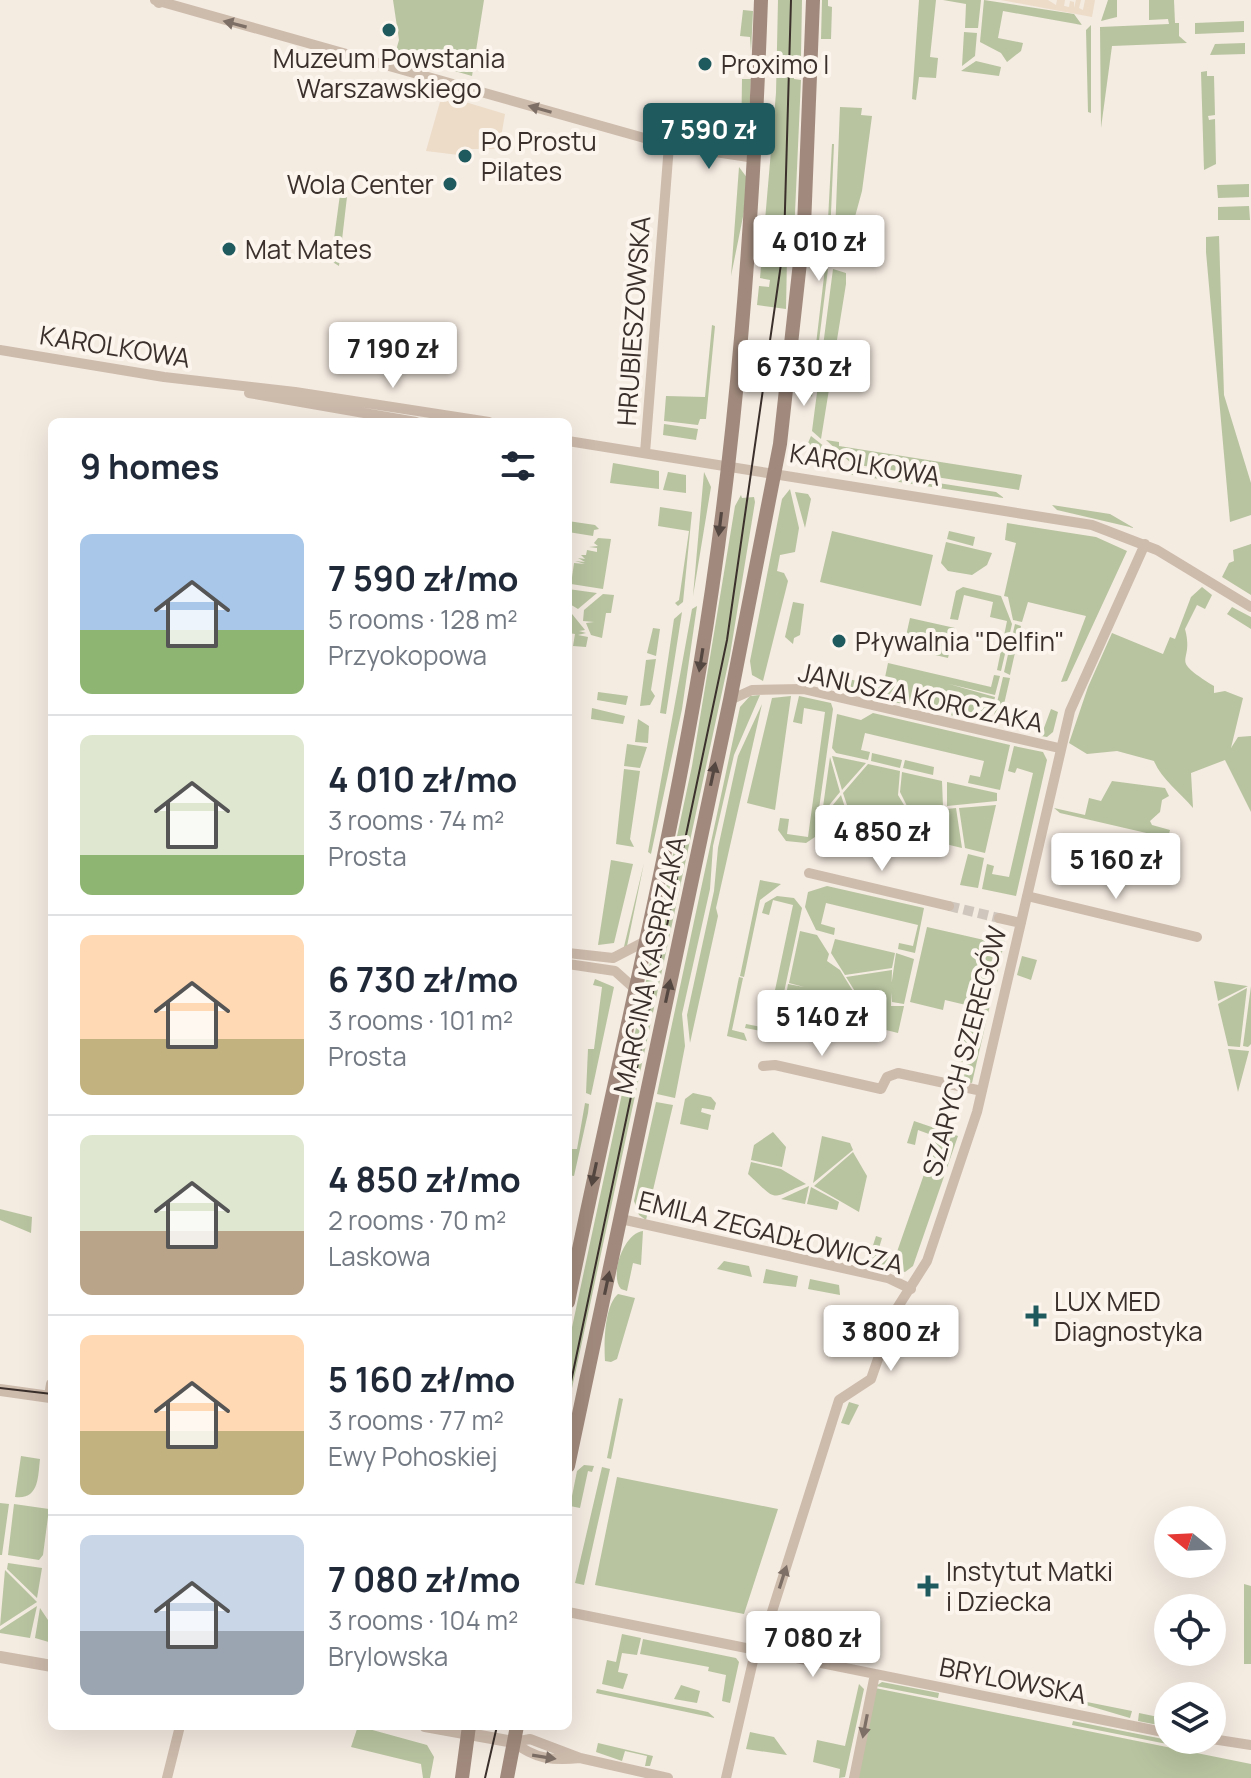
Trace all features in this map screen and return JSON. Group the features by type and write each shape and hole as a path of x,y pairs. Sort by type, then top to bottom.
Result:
{"main road":[{"name":"MARCINA KASPRZAKA","path":"572,1261 644,942 700,667 728,465 750,251 761,0"},
{"name":"MARCINA KASPRZAKA","path":"572,1447 730,700 774,472 795,337 803,250 813,0"},
{"path":"462,1778 468,1730"},
{"path":"507,1778 516,1730"}],"street":[{"path":"158,1 669,145 755,158"},
{"name":"HRUBIESZOWSKA","path":"645,453 669,145"},
{"name":"KAROLKOWA","path":"0,350 224,386 295,392 448,418"},
{"name":"KAROLKOWA","path":"224,386 274,400 390,418"},
{"name":"KAROLKOWA","path":"572,441 1092,525 1145,544 1251,607"},
{"name":"SZARYCH SZEREGÓW","path":"726,1778 757,1650 843,1395 871,1379 891,1319 927,1261 982,1091 1059,748 1076,692 1145,544"},
{"name":"JANUSZA KORCZAKA","path":"730,700 752,690 803,689 1059,748"},
{"path":"809,873 949,906"},
{"path":"1027,896 1197,937"},
{"path":"999,918 1021,923"},
{"path":"572,953 613,958 644,942"},
{"path":"572,965 615,971 634,988"},
{"path":"763,1066 775,1065 881,1089 887,1077 898,1073 982,1091"},
{"name":"EMILA ZEGADŁOWICZA","path":"621,1219 878,1275 911,1289"},
{"path":"0,1390 48,1393"},
{"name":"BRYLOWSKA","path":"572,1613 1154,1730"},
{"path":"0,1657 48,1665"},
{"path":"854,1778 875,1674"},
{"path":"167,1778 179,1730"},
{"path":"468,1730 514,1742 526,1739 540,1741 580,1758 668,1778"},
{"path":"1226,1741 1251,1745"}],"green space":[{"path":"393,0 484,0 472,76 395,54 399,40"},
{"path":"778,0 802,0 801,56 794,56 794,79 801,80 793,257 787,258 786,309 757,305 759,286 769,287 770,280 760,278 776,93"},
{"path":"822,0 828,0 828,6 832,7 831,39 821,39"},
{"path":"919,0 936,0 930,57 938,58 936,78 919,77 916,100 912,99"},
{"path":"943,0 981,0 978,28 965,28 966,4"},
{"path":"984,0 1074,14 1082,25 1003,11 998,38 1023,43 1021,51 1007,62 1001,53 980,42"},
{"path":"1108,0 1117,0 1117,17 1101,21"},
{"path":"1149,0 1174,0 1175,23 1179,23 1179,36 1187,43 1112,46 1101,128 1100,27 1169,24 1168,19 1149,20"},
{"path":"743,10 753,11 751,52 750,37 740,36"},
{"path":"1244,21 1244,32 1195,34 1195,23"},
{"path":"1091,25 1091,113 1088,112 1086,30"},
{"path":"964,32 977,33 975,56 962,66"},
{"path":"1245,43 1245,54 1210,55 1215,44"},
{"path":"976,61 1001,67 999,76 961,71"},
{"path":"1207,71 1207,76 1214,76 1215,115 1208,116 1209,120 1215,119 1216,164 1204,170 1201,72"},
{"path":"742,79 751,79 748,134 741,146"},
{"path":"840,107 862,108 861,115 872,116 862,191 847,260 834,259"},
{"path":"834,144 829,259 826,258"},
{"path":"739,167 748,179 748,192 731,276"},
{"path":"1249,184 1249,197 1218,198 1217,185"},
{"path":"341,187 348,188 339,266 331,261"},
{"path":"1249,206 1250,220 1218,220 1218,207"},
{"path":"1219,236 1224,395 1251,483 1251,515 1230,522 1206,252 1206,237"},
{"path":"825,268 828,269 812,397 810,395"},
{"path":"833,269 846,273 846,284 821,439 812,431"},
{"path":"712,325 715,326 706,419 700,419 698,425 664,421 666,396 705,397"},
{"path":"664,424 698,429 696,440 663,435"},
{"path":"811,436 844,462 810,456 808,443"},
{"path":"826,440 839,442 839,446 1022,475 1019,490 852,464"},
{"path":"613,463 659,471 659,489 610,483"},
{"path":"848,469 996,492 1004,498 847,474"},
{"path":"668,472 686,475 686,493 663,490"},
{"path":"704,472 711,487 693,596"},
{"path":"790,489 799,528 795,552 780,555 777,571 784,573 788,581 763,681 752,675 750,661 782,499"},
{"path":"795,492 808,494 811,499 805,528"},
{"path":"741,495 742,498 754,497 730,655 572,1388 572,1327 692,766 735,506"},
{"path":"1052,505 1110,514 1134,528 1057,510"},
{"path":"660,507 692,512 683,602 678,606 675,603 679,600 689,531 658,526"},
{"path":"572,522 595,525 599,529 594,530 593,536 572,533"},
{"path":"1007,523 1096,537 1127,551 1067,681 1061,682 1086,616 1028,602 1022,622 1013,620 1008,597 1004,596 1016,543 1005,540"},
{"path":"832,531 933,555 921,606 820,582"},
{"path":"949,531 975,537 973,546 947,539"},
{"path":"598,538 611,539 603,589 572,584 574,563 585,564 575,561 585,562 578,558 585,559 581,555 586,555 587,550 597,552 597,548 589,547 598,546 594,543"},
{"path":"946,542 992,553 987,565 972,575 948,571 941,563"},
{"path":"1251,544 1251,595 1222,577 1229,563 1234,561 1233,550"},
{"path":"963,587 1001,596 1012,624 1001,671 997,670 1007,621 990,617 993,602 964,595 958,620 950,619 956,591"},
{"path":"1202,587 1212,595 1205,609 1197,605 1185,629 1186,665 1214,686 1214,693 1225,691 1243,698 1231,748 1238,737 1251,736 1251,812 1225,760 1191,773 1193,808 1166,780 1154,761 1117,751 1087,754 1069,743 1088,687 1112,633 1163,654 1170,637 1175,639 1191,597"},
{"path":"572,590 597,593 578,609 572,605"},
{"path":"603,594 614,595 611,613 606,613 602,638 591,635 586,623 594,622 583,621 584,610"},
{"path":"793,602 804,604 800,635 794,638 793,644 785,637"},
{"path":"697,606 682,709 651,854 648,852 692,609"},
{"path":"1232,607 1251,617 1251,629 1227,614"},
{"path":"682,612 666,714 660,713 674,619"},
{"path":"572,614 585,630 579,631 586,633 578,635 588,637 586,647 573,646 575,634 572,634"},
{"path":"910,618 955,628 948,658 914,650 916,639 906,636"},
{"path":"1015,624 1021,626 1010,675 1004,672"},
{"path":"653,628 660,629 656,656 647,653"},
{"path":"656,659 651,690 655,696 650,705 640,706 646,660"},
{"path":"888,663 991,687 994,675 1000,676 995,695 949,684 995,697 989,724 838,689 840,677 883,687"},
{"path":"1003,677 1010,678 999,726 992,724"},
{"path":"598,692 628,696 626,705 597,700"},
{"path":"760,695 734,755 713,846 710,889 682,1014 685,1046 675,1098 657,1094 740,707 750,696"},
{"path":"791,696 775,810 747,803 772,698"},
{"path":"799,696 831,703 833,709 815,837 806,843 786,841 778,830 780,818 789,819 787,834 808,837 825,712 804,708 802,724 793,722"},
{"path":"762,704 716,908 718,916 690,1043 687,1015 714,891 718,848 738,756"},
{"path":"592,708 625,716 623,724 591,719"},
{"path":"1051,709 1058,712 1053,732 1047,737 1041,736"},
{"path":"873,713 1010,745 1000,790 968,783 970,775 980,777 984,761 865,733 861,750 870,752 868,760 836,753 832,748 837,714 861,720"},
{"path":"638,719 649,726 648,743 635,742"},
{"path":"627,744 647,747 640,768 624,766"},
{"path":"1014,746 1043,752 1047,760 1016,896 982,889 987,864 994,866 992,874 1009,877 1033,773 1017,768 1015,773 1008,771"},
{"path":"872,753 902,760 900,768 871,761"},
{"path":"832,756 866,763 842,790"},
{"path":"830,757 840,792 822,814"},
{"path":"905,760 934,767 933,775 903,768"},
{"path":"868,764 900,771 898,795 907,810 851,817 843,793"},
{"path":"624,769 640,771 630,839 634,847 616,844"},
{"path":"902,772 942,781 943,807 908,808 900,792"},
{"path":"1112,781 1165,788 1169,796 1162,800 1160,812 1150,821 1152,825 1170,830 1168,838 1060,813 1054,808 1085,815 1089,798 1101,801"},
{"path":"947,782 997,793 997,801 947,806"},
{"path":"841,795 848,817 843,820 824,816"},
{"path":"996,805 985,853 965,848 959,808"},
{"path":"956,808 962,848 850,821 852,819"},
{"path":"968,854 984,858 978,888 960,885"},
{"path":"611,860 633,864 614,943 598,945"},
{"path":"644,863 626,951 622,955"},
{"path":"760,880 781,884 760,900 744,977 740,976"},
{"path":"827,886 924,908 915,953 898,949 899,943 913,946 918,925 826,903 821,924 835,928 834,935 816,930 805,907 808,892"},
{"path":"777,896 794,898 802,908 776,1030 772,1033 745,1028 746,1024 767,1028 793,905 773,900 769,915 762,913 765,903"},
{"path":"998,926 1006,934 1001,957 993,956 991,964 999,966 972,1083 963,1081 967,1063 953,1059 966,1005 945,1000 943,1010 910,1002 927,927 993,942"},
{"path":"800,931 817,935 829,954 827,961 840,970 875,1027 818,1014 820,1001 816,1014 794,1009 796,1001 803,1002 804,996 795,995 792,1008 784,1007 788,984 804,987 789,983"},
{"path":"835,939 895,953 892,968 845,975 831,953"},
{"path":"896,953 914,959 904,1004 892,1002"},
{"path":"1022,956 1037,960 1031,980 1017,975"},
{"path":"892,970 891,1006 904,1006 898,1033 878,1028 846,977"},
{"path":"739,977 743,978 732,1030 744,1033 747,1041 727,1036"},
{"path":"595,979 614,987 591,1095 586,1093 588,1049 594,1049 602,987 593,985"},
{"path":"1214,981 1247,986 1248,986 1218,1001"},
{"path":"1251,986 1251,1044 1248,1047 1243,1046"},
{"path":"1247,988 1240,1047 1228,1046 1218,1004"},
{"path":"1228,1049 1249,1051 1238,1092"},
{"path":"693,1093 711,1097 716,1103 714,1110 702,1108 701,1112 711,1115 708,1130 680,1124 685,1099"},
{"path":"656,1102 673,1105 646,1220 639,1215 634,1201"},
{"path":"585,1103 589,1104 588,1113 574,1176 572,1149 577,1149"},
{"path":"914,1121 958,1136 913,1266 905,1272 891,1269 937,1137 918,1130 915,1145 907,1143"},
{"path":"773,1132 786,1147 782,1167 751,1160 754,1145"},
{"path":"822,1136 850,1143 853,1150 813,1183"},
{"path":"853,1152 867,1176 859,1212 814,1186"},
{"path":"751,1162 781,1169 806,1184 775,1196 748,1174"},
{"path":"809,1186 805,1204 781,1199"},
{"path":"811,1187 839,1202 837,1210 807,1204"},
{"path":"0,1209 32,1217 31,1233 0,1220"},
{"path":"643,1231 641,1265 633,1263 627,1291 621,1289 618,1283 620,1256 630,1239"},
{"path":"876,1236 882,1238 879,1248 893,1253 888,1268 867,1264"},
{"path":"724,1261 749,1266 752,1277 717,1269"},
{"path":"766,1269 798,1276 796,1287 763,1283"},
{"path":"810,1279 839,1285 840,1295 808,1289"},
{"path":"618,1294 635,1298 617,1359 611,1362 605,1361 606,1326 610,1307"},
{"path":"619,1398 623,1399 611,1459 607,1458"},
{"path":"849,1402 859,1405 849,1425 841,1423"},
{"path":"21,1456 40,1459 39,1473 36,1486 29,1495 15,1497"},
{"path":"584,1465 594,1466 592,1472 588,1471 580,1508 572,1506 577,1471"},
{"path":"602,1467 610,1469 584,1585 575,1583"},
{"path":"617,1477 778,1509 744,1614 595,1585"},
{"path":"0,1503 9,1504 2,1555 0,1555"},
{"path":"14,1504 48,1509 43,1555 39,1560 8,1555"},
{"path":"8,1563 42,1568 37,1598 7,1569"},
{"path":"5,1570 37,1602 0,1626"},
{"path":"1244,1584 1251,1586 1251,1664 1244,1664"},
{"path":"37,1606 30,1638 0,1633 0,1630"},
{"path":"40,1608 48,1620 48,1642 35,1638"},
{"path":"622,1634 641,1638 637,1655 622,1653 618,1672 628,1674 623,1689 602,1684 607,1660 616,1662"},
{"path":"643,1639 736,1658 739,1662 730,1703 722,1701 726,1675 708,1671 709,1667 640,1654"},
{"path":"882,1682 939,1693 938,1698 876,1686"},
{"path":"859,1684 864,1689 845,1777 839,1778 840,1769 813,1762 817,1740 845,1746"},
{"path":"681,1685 700,1691 697,1703 674,1699"},
{"path":"875,1688 1154,1744 1154,1754 1202,1754 1251,1764 1251,1778 857,1778"},
{"path":"597,1689 708,1712 715,1718 596,1693"},
{"path":"1087,1702 1132,1711 1130,1718 1086,1705"},
{"path":"1139,1713 1154,1716 1154,1724 1138,1721"},
{"path":"1073,1721 1154,1737 1154,1741 1072,1725"},
{"path":"357,1730 373,1730 427,1745 434,1757 430,1778 423,1778 421,1764 351,1747"},
{"path":"750,1732 774,1737 787,1755 746,1749"},
{"path":"598,1743 653,1756 650,1766 645,1766 647,1756 625,1751 622,1761 596,1752"}],"shaded area":[{"path":"1001,0 1048,0 1056,5 1057,0 1065,0 1064,6 1069,7 1070,1 1074,2 1074,8 1076,0 1081,0 1079,8 1083,10 1085,0 1095,0 1092,17"},
{"path":"442,95 505,114 499,149 460,149 459,155 426,151"}],"tunnel":[{"path":"949,906 999,918"}],"tram line":[{"path":"572,1377 727,640 784,243 791,0"},
{"path":"0,1388 48,1394"},
{"path":"485,1778 496,1730"}],"place":[{"name":"Muzeum Powstania Warszawskiego","path":"389,30"},
{"name":"Proximo I","path":"705,64"},
{"name":"Po Prostu Pilates","path":"465,156"},
{"name":"Wola Center","path":"450,184"},
{"name":"Mat Mates","path":"229,249"},
{"name":"Pływalnia \"Delfin\"","path":"839,641"},
{"name":"LUX MED Diagnostyka","path":"1036,1316"},
{"name":"Instytut Matki i Dziecka","path":"928,1586"}]}
